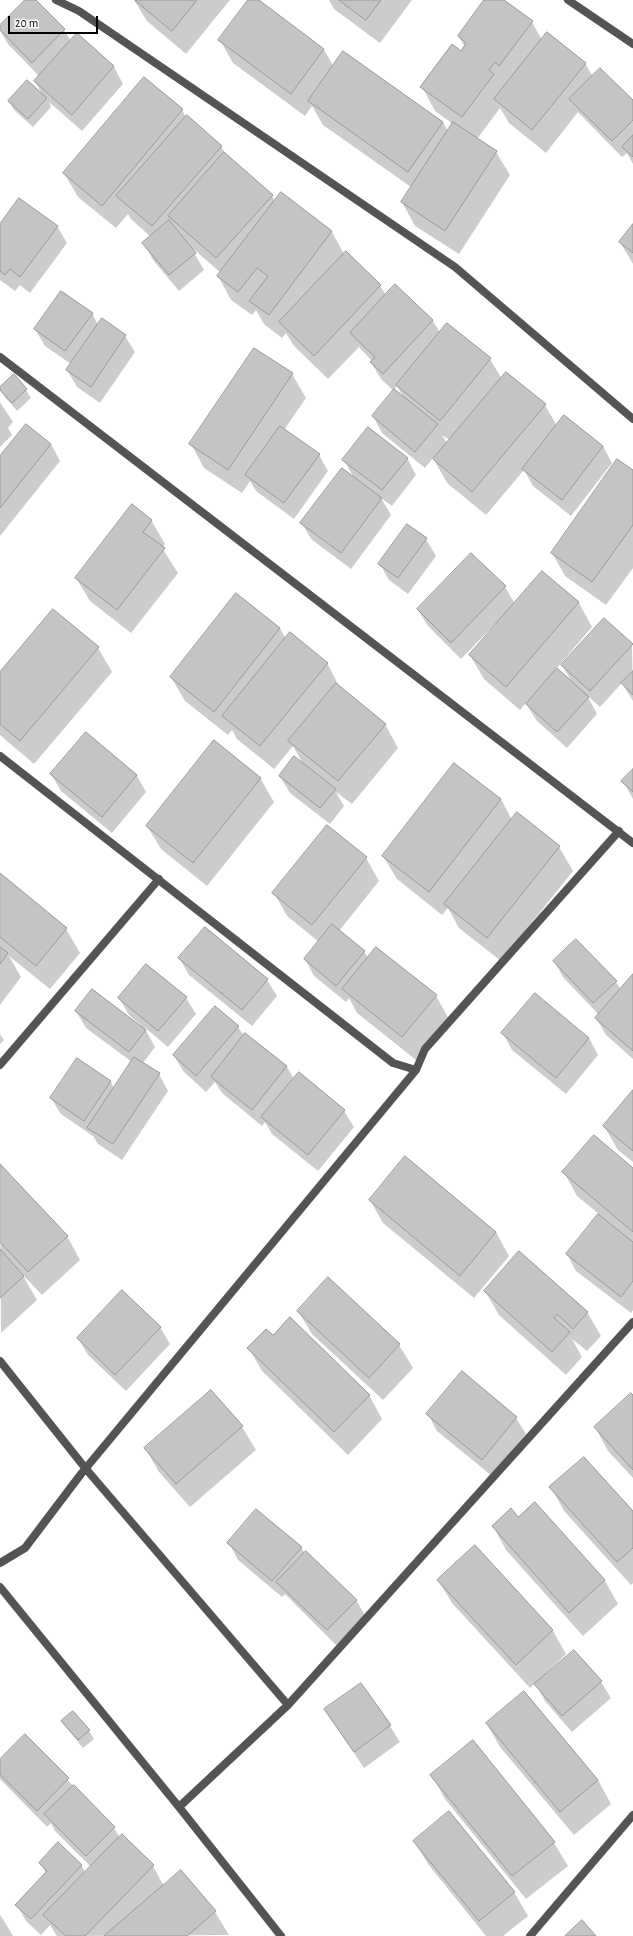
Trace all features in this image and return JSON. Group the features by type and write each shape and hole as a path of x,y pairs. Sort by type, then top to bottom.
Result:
{"street":[{"path":"56,0 79,11 455,267 633,419"},
{"path":"568,0 633,44"},
{"path":"0,357 633,843"},
{"path":"0,756 393,1063 416,1070"},
{"path":"0,1563 25,1548 86,1469 416,1070 425,1049 619,831"},
{"path":"0,1065 159,879"},
{"path":"179,1806 288,1705 633,1322"},
{"path":"0,1361 86,1469 288,1705"},
{"path":"0,1587 179,1806 281,1936"},
{"path":"530,1936 633,1816"}],"building":[{"path":"25,0 36,0 65,29 32,63 0,30 0,25"},
{"path":"135,0 197,0 172,31"},
{"path":"248,0 259,0 324,49 291,94 218,40"},
{"path":"339,0 381,0 366,20"},
{"path":"484,0 504,0 533,21 499,66 495,62 489,70 494,74 462,117 420,87 452,44 461,51 466,43 458,36"},
{"path":"547,32 586,63 532,130 494,99"},
{"path":"77,33 114,66 72,115 34,81"},
{"path":"343,51 443,122 408,172 308,101"},
{"path":"600,68 633,100 633,120 612,141 569,99"},
{"path":"144,77 183,109 102,206 63,173"},
{"path":"27,80 47,98 28,119 8,101"},
{"path":"187,115 222,146 152,226 116,196"},
{"path":"453,122 497,151 445,231 401,202"},
{"path":"633,135 633,157 622,147"},
{"path":"224,152 273,195 216,258 168,216"},
{"path":"281,192 332,231 269,315 249,301 268,276 257,268 238,292 217,276"},
{"path":"19,198 58,226 20,277 10,269 5,275 0,271 0,224"},
{"path":"169,220 196,253 169,275 142,243"},
{"path":"633,224 633,253 619,242"},
{"path":"346,251 381,285 314,356 279,322"},
{"path":"395,284 433,320 383,374 370,362 375,357 350,333"},
{"path":"61,291 93,313 65,351 34,329"},
{"path":"102,318 126,335 91,387 66,370"},
{"path":"447,323 491,358 440,421 396,385"},
{"path":"254,348 293,373 228,470 189,444"},
{"path":"506,372 546,404 472,492 433,459"},
{"path":"14,374 27,389 12,403 0,390 0,387"},
{"path":"394,389 438,424 415,452 372,416"},
{"path":"564,415 603,446 562,500 522,469"},
{"path":"26,424 51,444 0,508 0,456"},
{"path":"280,426 320,454 284,503 245,475"},
{"path":"368,427 408,458 382,490 342,460"},
{"path":"617,459 633,470 633,525 592,582 551,553"},
{"path":"342,468 382,498 341,553 300,523"},
{"path":"132,504 152,520 143,532 165,548 117,610 75,578"},
{"path":"407,524 427,538 398,578 378,564"},
{"path":"471,553 506,586 451,643 417,609"},
{"path":"542,571 579,602 506,687 469,655"},
{"path":"236,593 280,628 214,712 170,677"},
{"path":"53,609 99,647 20,741 0,724 0,672"},
{"path":"604,618 633,644 590,691 561,665"},
{"path":"290,632 328,663 260,746 222,716"},
{"path":"557,668 589,697 557,732 526,704"},
{"path":"633,671 633,695 621,683"},
{"path":"336,683 386,724 338,781 288,741"},
{"path":"86,732 137,775 102,817 50,774"},
{"path":"214,740 261,778 193,863 146,826"},
{"path":"294,756 336,789 320,808 279,776"},
{"path":"454,763 501,799 429,892 382,856"},
{"path":"633,769 633,792 621,781"},
{"path":"517,812 560,846 487,938 444,904"},
{"path":"327,825 367,857 312,925 272,893"},
{"path":"0,873 67,928 36,966 0,937"},
{"path":"332,924 365,951 336,986 304,959"},
{"path":"205,927 268,979 242,1010 178,958"},
{"path":"576,939 617,981 593,1003 553,961"},
{"path":"0,947 8,953 0,964"},
{"path":"376,947 437,995 402,1037 342,989"},
{"path":"146,964 187,997 158,1031 118,998"},
{"path":"633,974 633,1051 595,1018"},
{"path":"92,989 146,1030 129,1052 75,1011"},
{"path":"535,993 589,1038 556,1078 501,1033"},
{"path":"215,1006 239,1026 196,1076 173,1055"},
{"path":"245,1033 287,1066 252,1110 211,1077"},
{"path":"134,1057 160,1073 113,1144 87,1128"},
{"path":"77,1058 111,1081 84,1121 50,1098"},
{"path":"299,1072 345,1110 308,1155 261,1117"},
{"path":"633,1090 633,1151 603,1126"},
{"path":"594,1135 633,1168 633,1232 562,1172"},
{"path":"405,1156 496,1232 460,1276 369,1200"},
{"path":"0,1164 68,1236 28,1272 0,1242"},
{"path":"598,1214 633,1242 633,1281 621,1297 566,1254"},
{"path":"0,1249 24,1276 0,1298"},
{"path":"519,1251 588,1312 573,1329 557,1314 554,1318 570,1332 552,1352 484,1291"},
{"path":"328,1277 400,1344 369,1378 297,1311"},
{"path":"122,1290 161,1327 115,1375 77,1338"},
{"path":"290,1317 370,1395 334,1432 247,1348 266,1329 273,1335"},
{"path":"462,1371 517,1417 482,1460 426,1414"},
{"path":"211,1390 243,1426 176,1484 144,1448"},
{"path":"631,1393 633,1395 633,1470 594,1427"},
{"path":"584,1457 633,1511 633,1548 617,1562 549,1487"},
{"path":"535,1502 605,1580 569,1613 492,1526 511,1508 518,1517"},
{"path":"256,1509 302,1547 272,1581 227,1543"},
{"path":"475,1545 553,1630 516,1665 437,1580"},
{"path":"306,1551 357,1600 327,1630 276,1582"},
{"path":"574,1650 602,1681 562,1716 534,1684"},
{"path":"361,1683 391,1725 354,1752 324,1709"},
{"path":"524,1691 598,1780 560,1812 486,1723"},
{"path":"73,1711 90,1730 78,1740 61,1721"},
{"path":"25,1734 69,1778 37,1811 0,1775 0,1759"},
{"path":"473,1740 555,1842 512,1876 430,1775"},
{"path":"74,1785 115,1827 86,1856 44,1814"},
{"path":"449,1811 515,1892 479,1921 413,1841"},
{"path":"122,1834 154,1865 85,1936 66,1936 43,1915"},
{"path":"58,1842 82,1865 31,1919 15,1905 47,1871 39,1863"},
{"path":"181,1870 216,1911 187,1936 104,1936"},
{"path":"582,1920 596,1936 565,1936"}]}
